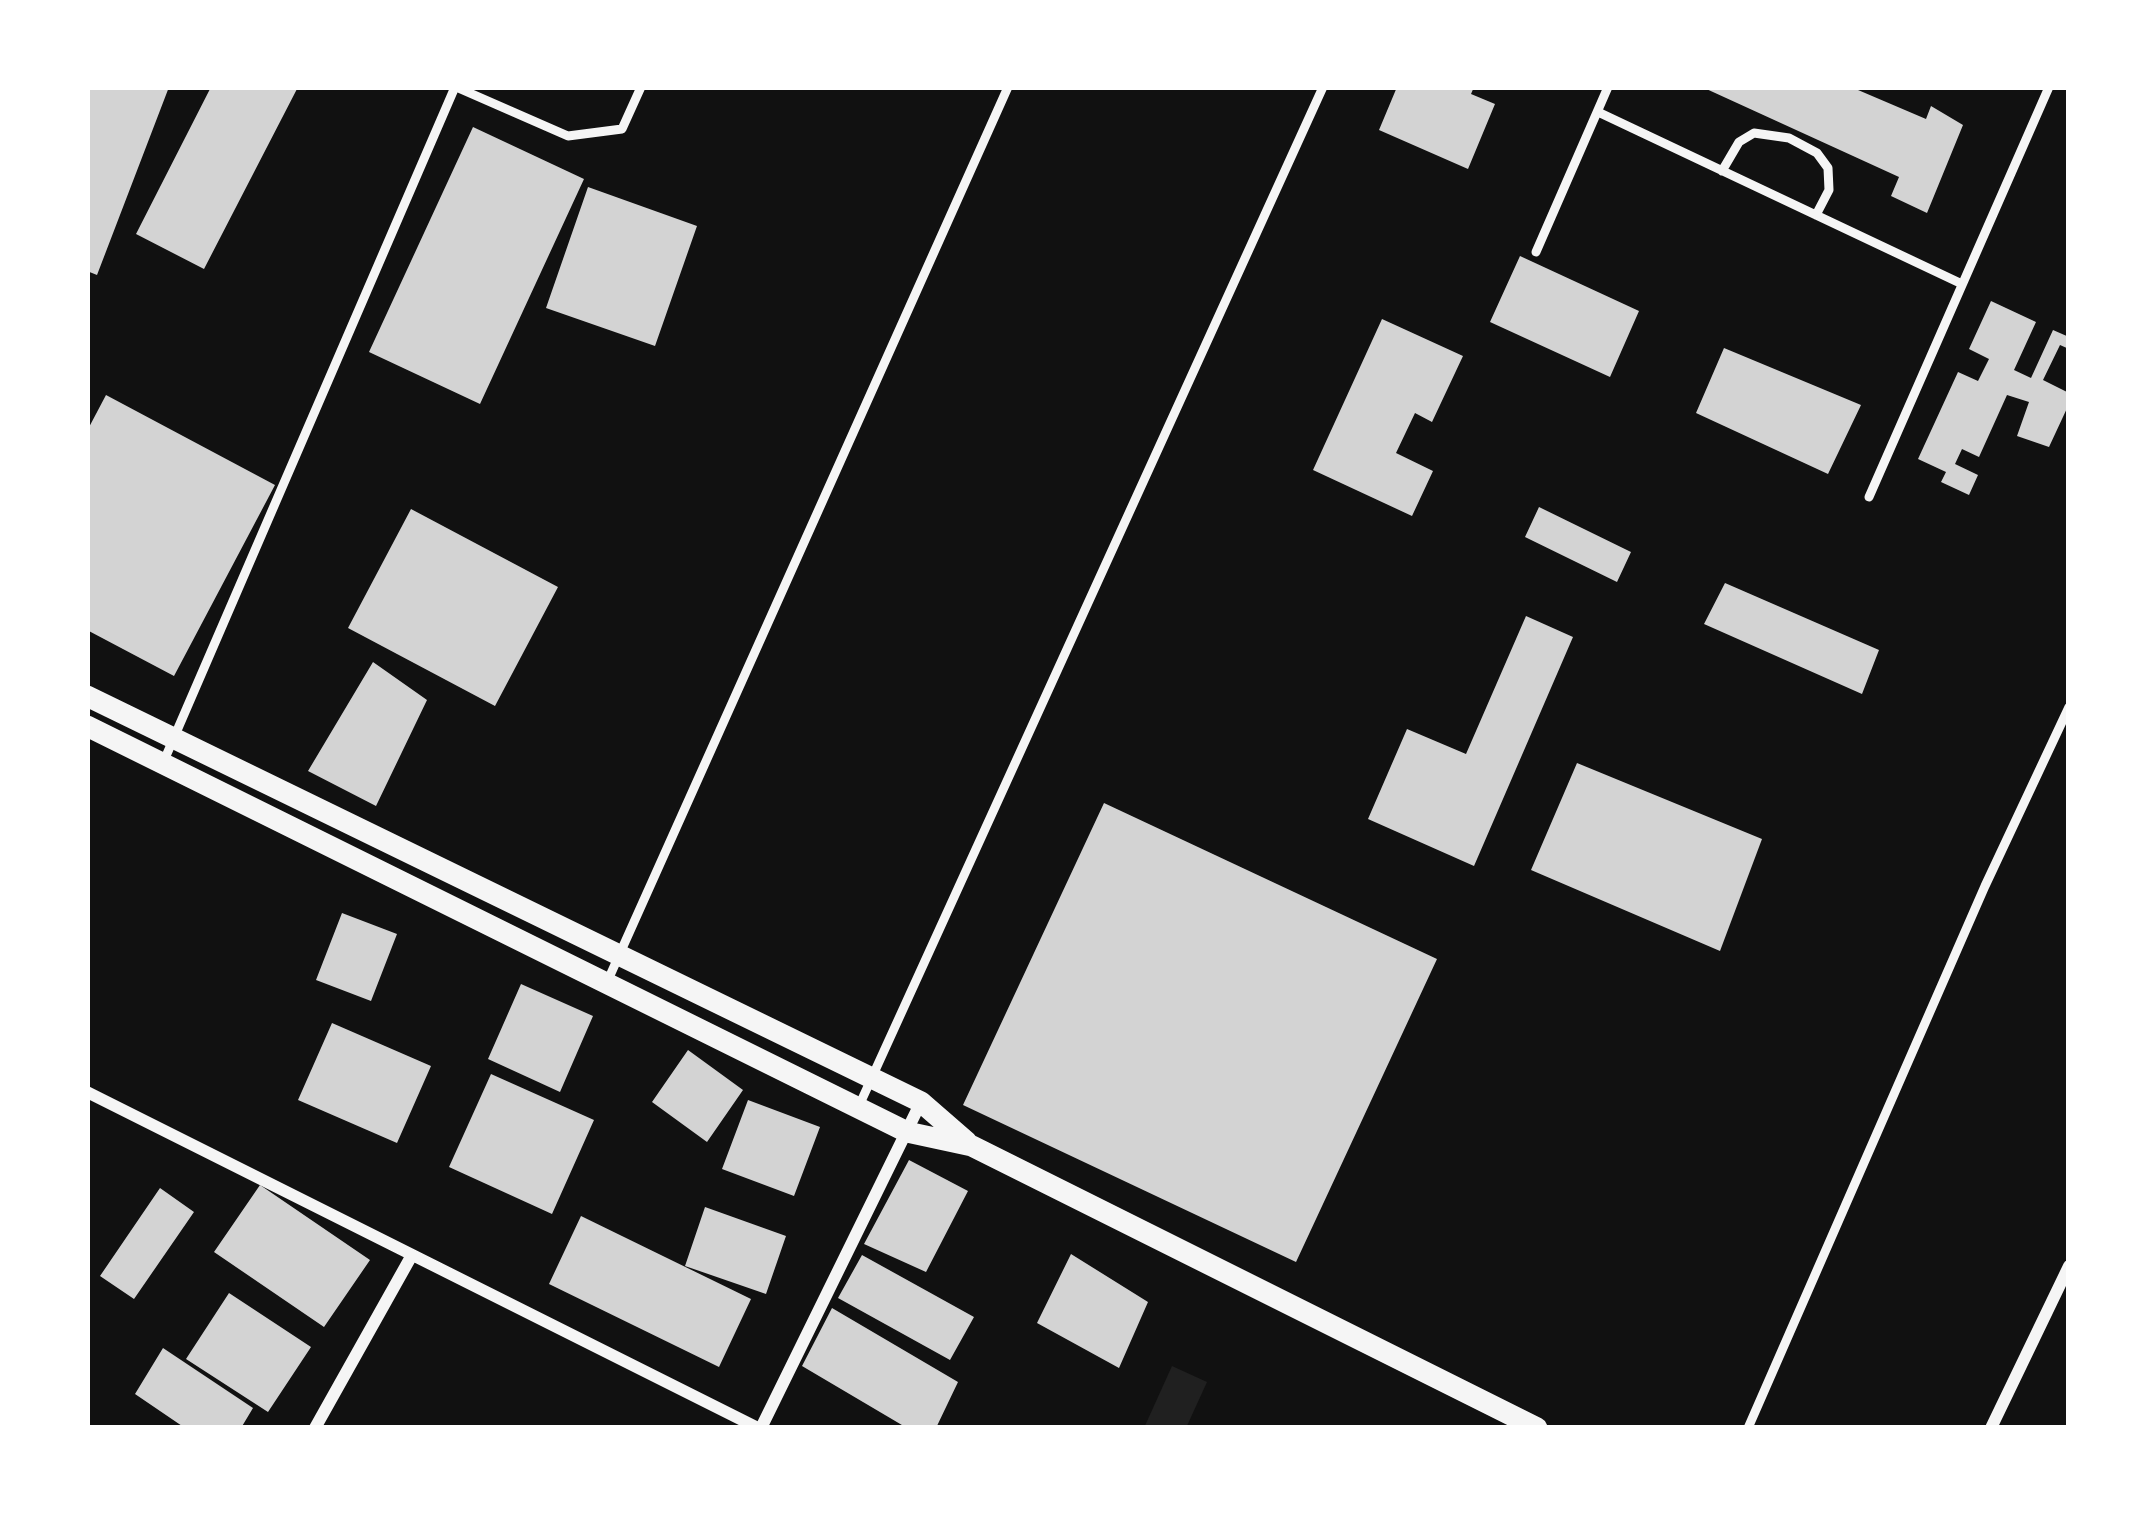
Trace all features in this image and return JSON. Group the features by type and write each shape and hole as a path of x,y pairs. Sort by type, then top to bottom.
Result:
{"street":[{"path":"87,696 922,1102 972,1146 1501,1420 1537,1428"},
{"path":"87,726 907,1132 972,1146"},
{"path":"372,868 384,844"},
{"path":"87,1092 759,1428 922,1102"},
{"path":"315,1428 412,1255"},
{"path":"1990,1428 2069,1266"}],"lane":[{"path":"163,763 455,87 568,136 622,130 640,87"},
{"path":"606,985 1008,87"},
{"path":"858,1108 1323,87"},
{"path":"1536,252 1608,87"},
{"path":"1869,497 2049,87"},
{"path":"1598,112 1962,284"},
{"path":"1721,170 1730,152 1754,133 1789,138 1817,153 1828,168 1829,190 1816,215"},
{"path":"1748,1428 1984,886 2064,729 2069,707"}],"shaded area":[{"path":"1172,1366 1207,1382 1186,1428 1144,1428"}],"building":[{"path":"87,87 169,87 97,275 87,271"},
{"path":"211,87 298,87 204,269 136,234"},
{"path":"1397,87 1474,87 1471,94 1495,104 1468,169 1379,130"},
{"path":"1702,87 1851,87 1926,119 1931,106 1963,125 1927,213 1891,196 1899,177"},
{"path":"473,127 584,179 480,404 369,352"},
{"path":"588,187 697,226 655,346 546,308"},
{"path":"1520,256 1639,311 1610,377 1490,322"},
{"path":"1991,301 2036,322 2014,370 2031,378 2053,330 2069,337 2069,349 2060,345 2043,380 2069,393 2069,404 2049,447 2017,436 2029,402 2007,395 1979,457 1962,449 1955,464 1978,475 1969,495 1941,482 1946,472 1918,459 1958,372 1978,381 1989,359 1969,349"},
{"path":"1382,319 1463,356 1432,422 1415,413 1396,453 1433,471 1412,516 1313,470"},
{"path":"1724,348 1861,405 1828,474 1696,413"},
{"path":"106,395 275,485 174,676 87,630 87,431"},
{"path":"1539,507 1631,552 1617,582 1525,537"},
{"path":"411,509 558,587 495,706 348,628"},
{"path":"1725,583 1879,650 1862,694 1704,624"},
{"path":"1526,616 1573,637 1474,866 1368,819 1407,729 1466,754"},
{"path":"373,662 427,700 376,806 308,771"},
{"path":"1577,763 1762,839 1720,951 1531,870"},
{"path":"1104,803 1437,959 1296,1262 963,1105"},
{"path":"342,913 397,934 371,1001 316,980"},
{"path":"521,984 593,1016 560,1092 488,1059"},
{"path":"332,1023 431,1066 397,1143 298,1100"},
{"path":"688,1050 743,1090 707,1142 652,1102"},
{"path":"491,1074 594,1120 552,1214 449,1167"},
{"path":"748,1100 820,1127 794,1196 722,1169"},
{"path":"909,1160 968,1191 926,1272 864,1244"},
{"path":"260,1185 370,1260 324,1327 214,1252"},
{"path":"160,1188 194,1212 134,1299 100,1276"},
{"path":"705,1207 786,1236 766,1294 685,1266"},
{"path":"581,1216 751,1299 719,1367 549,1284"},
{"path":"1071,1254 1148,1302 1119,1368 1037,1323"},
{"path":"862,1255 974,1317 950,1360 838,1298"},
{"path":"229,1293 311,1347 268,1412 186,1359"},
{"path":"832,1308 958,1382 936,1428 907,1428 802,1366"},
{"path":"163,1348 253,1408 241,1428 185,1428 135,1394"}]}
